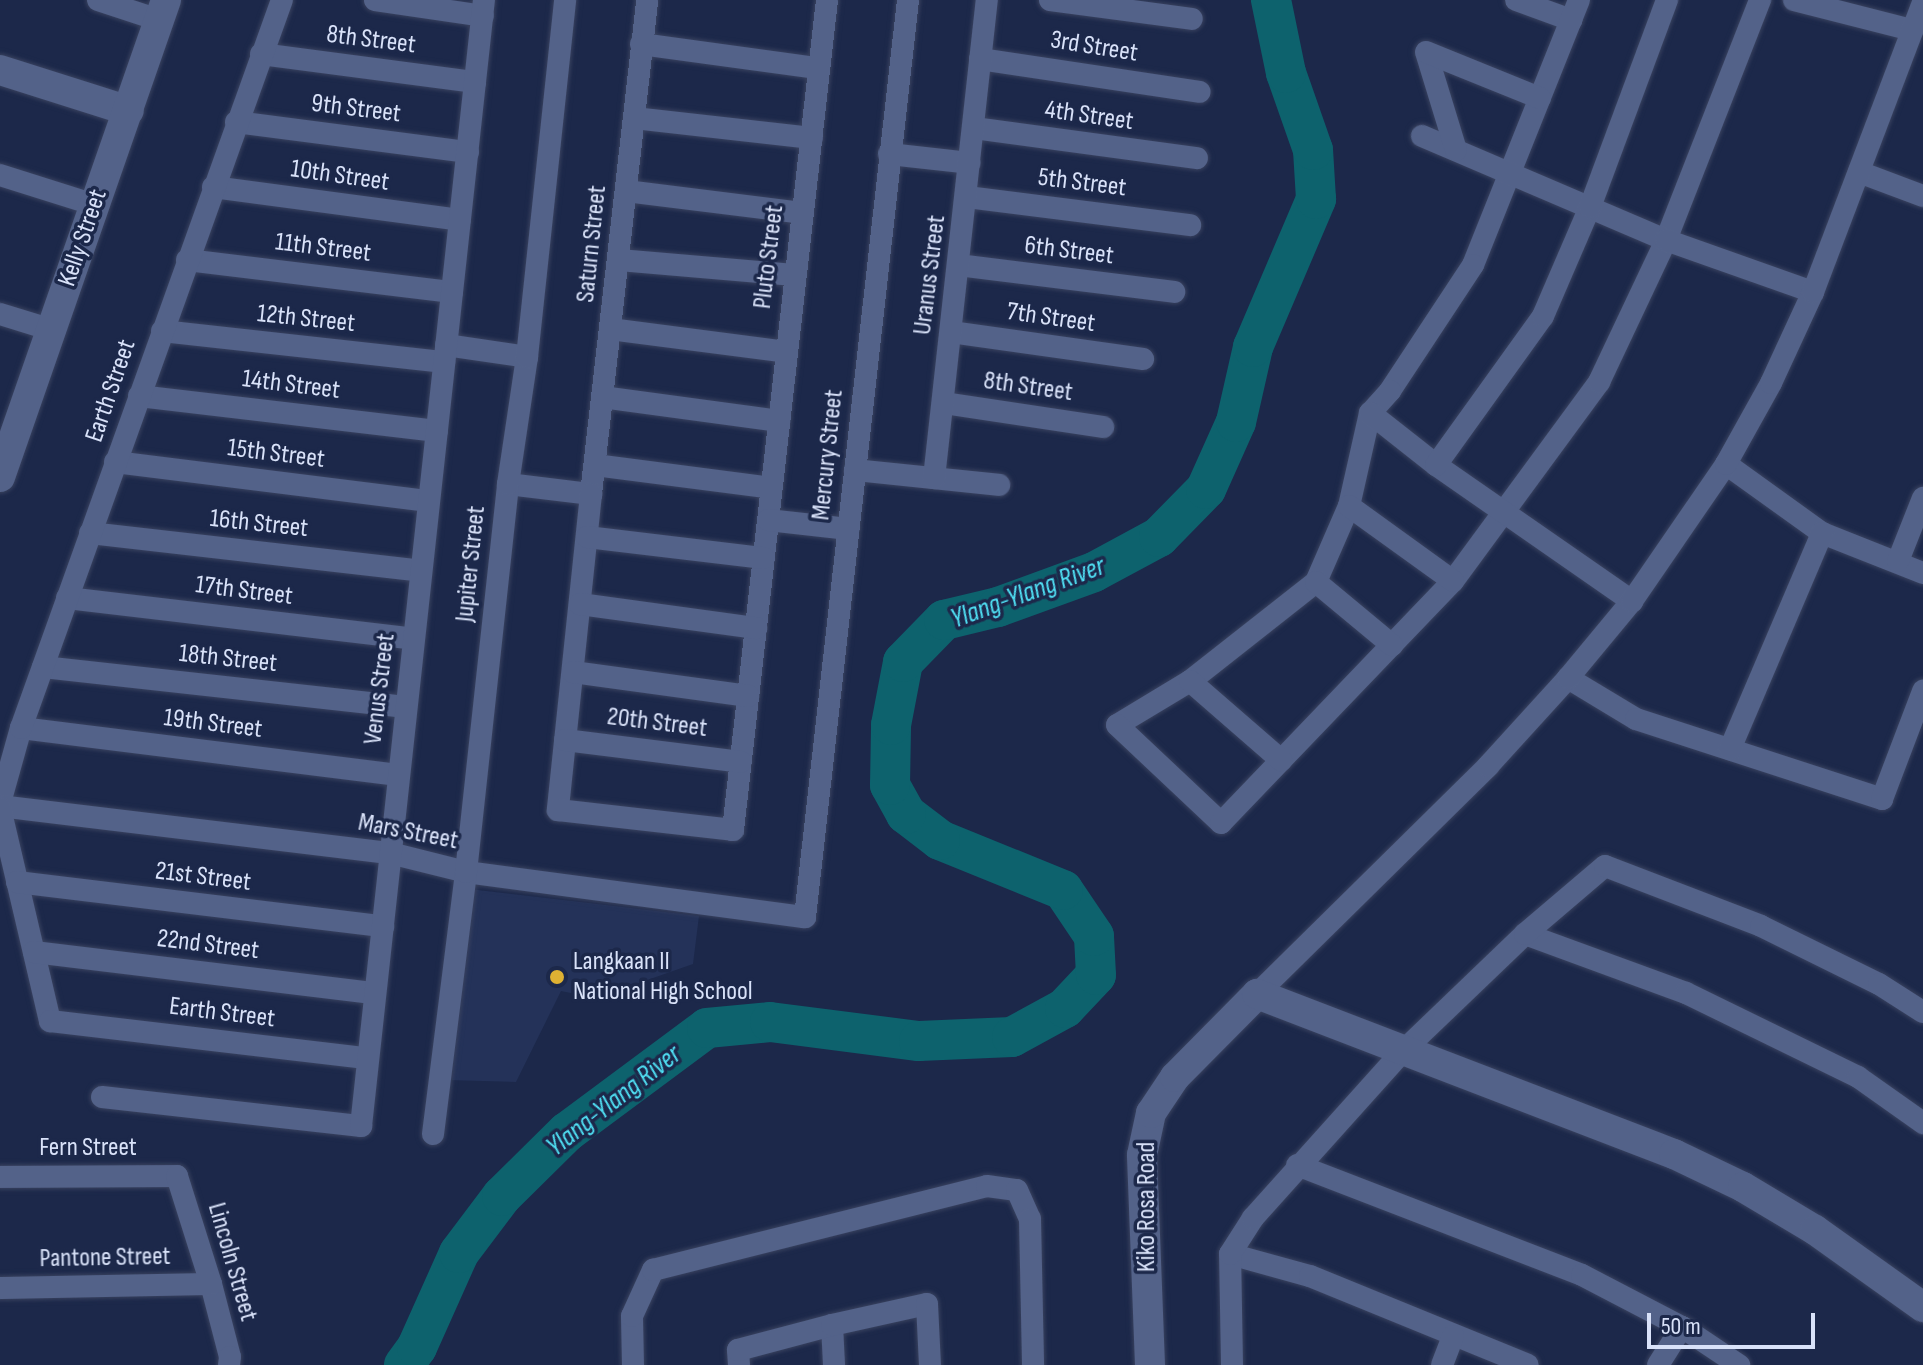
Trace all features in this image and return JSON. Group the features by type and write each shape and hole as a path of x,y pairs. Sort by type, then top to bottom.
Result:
{"street":[{"path":"98,0 163,10"},
{"name":"Earth Street","path":"282,0 21,728 0,806 50,1021 366,1058"},
{"path":"375,0 484,8"},
{"name":"Jupiter Street","path":"433,1134 466,872 508,484 527,357 565,0"},
{"name":"Saturn Street","path":"647,0 558,810 733,830"},
{"name":"Pluto Street","path":"733,830 827,0"},
{"name":"Mercury Street","path":"805,917 908,0"},
{"name":"Uranus Street","path":"934,478 987,0"},
{"path":"1050,0 1192,19"},
{"path":"1516,0 1575,10 1473,265 1414,358 1370,413 1349,506 1316,582 1190,681 1117,725 1221,823 1453,581 1599,382 1666,240 1760,0"},
{"path":"1436,465 1543,316 1590,207 1667,0"},
{"path":"1794,0 1912,30"},
{"path":"1923,3 1813,292 1771,383 1726,464 1632,601 1568,678 1488,766 1257,994 1674,1154 1743,1187 1815,1230 1923,1307"},
{"name":"Venus Street","path":"102,1097 361,1126 366,1058 484,8"},
{"name":"Kelly Street","path":"0,477 5,444 52,330 163,10"},
{"path":"641,44 817,68"},
{"path":"1456,150 1426,52 1540,98"},
{"name":"8th Street","path":"261,54 475,82"},
{"name":"3rd Street","path":"980,59 1200,92"},
{"path":"0,70 129,111"},
{"path":"634,118 812,138"},
{"name":"9th Street","path":"236,122 468,152"},
{"name":"4th Street","path":"974,128 1197,158"},
{"path":"1422,136 1666,240 1813,292"},
{"path":"889,154 970,163"},
{"path":"1859,172 1923,196"},
{"path":"0,175 95,205"},
{"name":"10th Street","path":"213,187 460,220"},
{"path":"626,191 802,213"},
{"name":"5th Street","path":"967,197 1190,225"},
{"name":"11th Street","path":"187,260 452,292"},
{"path":"619,260 794,275"},
{"name":"6th Street","path":"958,265 1174,292"},
{"path":"0,314 52,330"},
{"path":"610,329 787,352"},
{"name":"12th Street","path":"162,331 445,354 527,357"},
{"name":"7th Street","path":"951,332 1143,359"},
{"name":"14th Street","path":"139,396 437,431"},
{"path":"602,397 779,421"},
{"name":"8th Street","path":"944,403 1103,427"},
{"path":"1370,413 1436,465 1632,601"},
{"name":"15th Street","path":"115,462 429,501"},
{"path":"1726,464 1822,533 1923,573"},
{"path":"595,465 772,488"},
{"path":"855,470 999,485"},
{"path":"508,484 591,494"},
{"path":"1898,561 1923,498"},
{"path":"1349,506 1453,581"},
{"path":"768,520 848,529"},
{"name":"16th Street","path":"90,533 421,571"},
{"path":"1730,749 1822,533"},
{"path":"587,537 764,558"},
{"path":"1316,582 1392,645"},
{"name":"17th Street","path":"67,598 414,639"},
{"path":"580,604 756,628"},
{"name":"18th Street","path":"43,667 406,707"},
{"path":"573,672 748,696"},
{"path":"1568,678 1636,719 1882,799 1923,691"},
{"path":"1190,681 1281,760"},
{"name":"19th Street","path":"21,728 398,775"},
{"name":"20th Street","path":"565,740 741,762"},
{"name":"Mars Street","path":"0,806 390,853 466,872 805,917"},
{"path":"1232,1365 1230,1254 1253,1218 1297,1165 1402,1052 1525,934 1605,866 1761,926 1879,984 1923,1012"},
{"name":"21st Street","path":"17,882 383,926"},
{"path":"1525,934 1686,993 1858,1077 1923,1123"},
{"name":"22nd Street","path":"34,952 375,993"},
{"name":"Kiko Rosa Road","path":"1150,1365 1142,1155 1151,1113 1175,1077 1257,994"},
{"path":"1297,1165 1582,1275 1682,1327 1739,1365"},
{"name":"Fern Street","path":"0,1177 177,1176"},
{"name":"Lincoln Street","path":"177,1176 211,1284 230,1357 229,1365"},
{"path":"633,1365 632,1316 653,1270 987,1186 1017,1190 1030,1219 1033,1365"},
{"path":"1230,1254 1310,1276 1528,1365"},
{"name":"Pantone Street","path":"0,1288 211,1284"},
{"path":"739,1358 832,1325 927,1304 930,1365"},
{"path":"832,1325 834,1365"},
{"path":"1658,1365 1682,1327"},
{"path":"1442,1365 1453,1336"}],"shaded area":[{"name":"Langkaan II National High School","path":"469,889 699,916 693,964 596,998 561,991 516,1082 447,1080"}],"waterway":[{"name":"Ylang-Ylang River","path":"404,1365 417,1347 459,1253 502,1196 567,1132 707,1028 770,1022 919,1041 1012,1037 1065,1008 1096,975 1094,936 1063,890 940,840 906,814 890,785 891,725 903,662 944,620 998,607 1094,572 1159,537 1206,489 1236,422 1253,347 1316,199 1313,150 1286,73 1271,0"}],"place":[{"name":"Langkaan II National High School","path":"557,977"}]}
